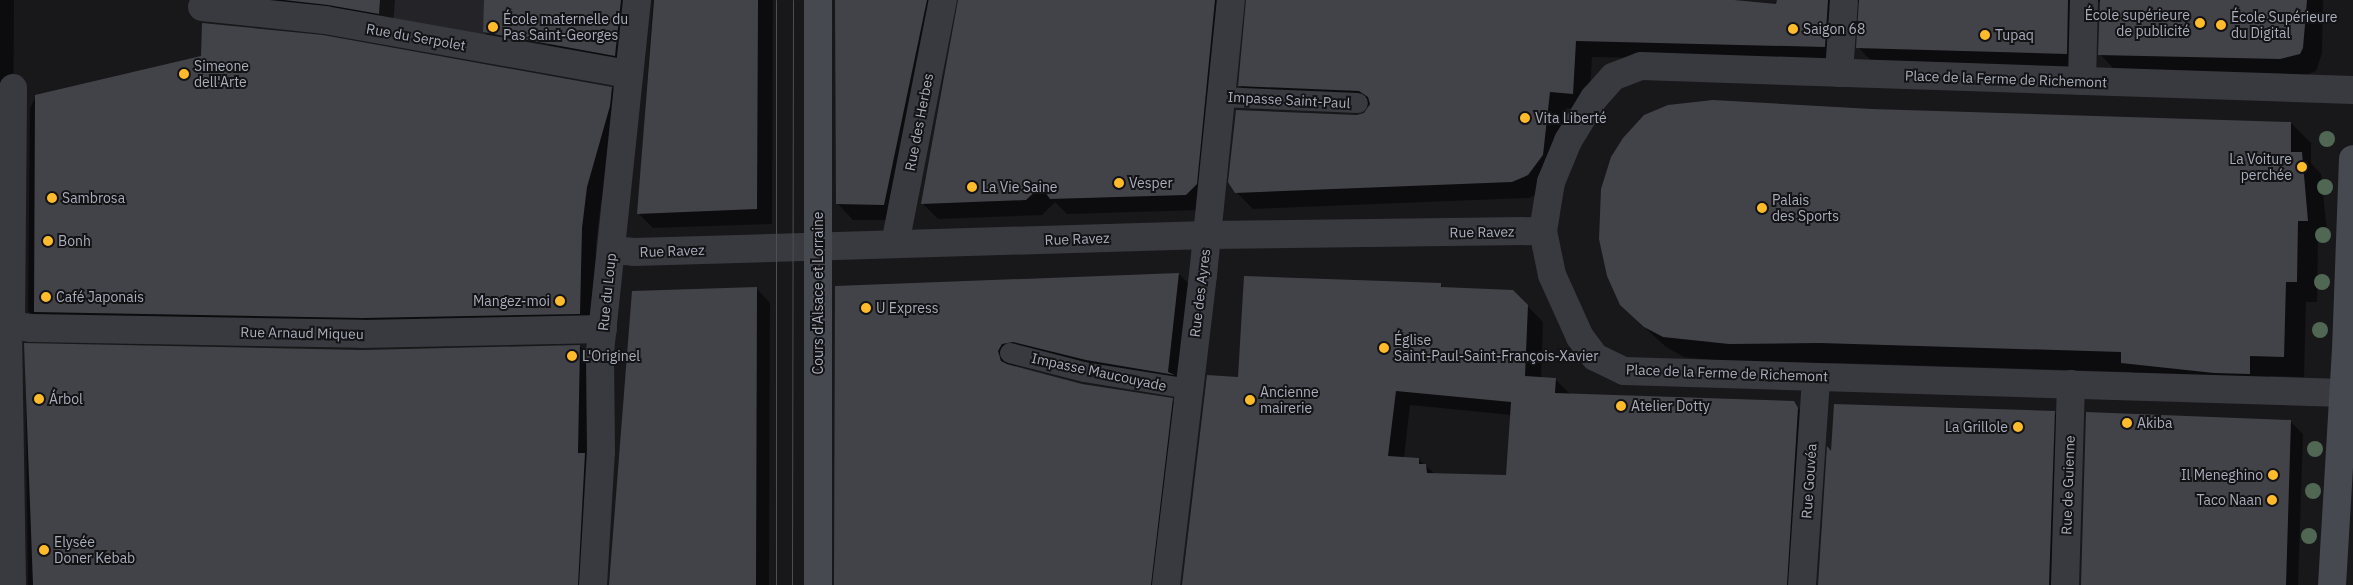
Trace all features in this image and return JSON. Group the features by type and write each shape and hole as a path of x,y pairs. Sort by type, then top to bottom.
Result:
{"street":[{"name":"Rue du Loup","path":"593,585 603,329 637,0"},
{"name":"Cours d'Alsace et Lorraine","path":"818,0 818,585"},
{"name":"Rue des Herbes","path":"895,244 943,0"},
{"name":"Rue des Ayres","path":"1166,585 1207,235 1231,0"},
{"path":"1839,73 1844,0"},
{"path":"2082,81 2084,0"},
{"name":"Rue du Serpolet","path":"202,7 325,20 630,74"},
{"name":"Place de la Ferme de Richemont","path":"2348,392 1624,371 1595,357 1570,318 1552,275 1543,231 1551,182 1568,141 1594,98 1613,77 1641,66 2353,90"},
{"path":"12,585 8,339 5,325 13,88"},
{"path":"2332,585 2348,392 2353,159"},
{"name":"Rue Ravez","path":"612,250 634,252 1207,235 1543,231"},
{"name":"Rue Arnaud Miqueu","path":"5,325 362,334 603,329"},
{"name":"Rue Gouvéa","path":"1802,585 1816,377"},
{"name":"Rue de Guienne","path":"2065,585 2071,384"}],"lane":[{"name":"Impasse Saint-Paul","path":"1220,96 1358,103"},
{"name":"Impasse Maucouyade","path":"1010,353 1084,372 1189,389"}],"shaded area":[{"name":"École maternelle du Pas Saint-Georges","path":"380,0 548,0 555,18 548,48 379,17"}],"building":[{"path":"284,0 380,0 379,14 328,5"},
{"path":"484,0 621,0 615,56 483,32"},
{"path":"654,0 758,0 757,209 637,214"},
{"path":"835,0 927,0 884,205 836,204"},
{"path":"958,0 1215,0 1197,184 1186,195 1050,199 1041,186 1026,200 921,204"},
{"path":"1246,0 1734,0 1776,4 1777,0 1828,0 1825,47 1576,41 1573,94 1550,92 1543,155 1528,175 1512,182 1235,193 1228,182 1236,110 1357,115 1364,113 1370,104 1368,97 1359,91 1238,86"},
{"path":"1859,0 2068,0 2067,54 1856,48"},
{"path":"2100,0 2307,0 2303,48 2300,54 2280,59 2098,55"},
{"path":"202,23 323,35 612,87 610,106 587,187 582,228 580,314 362,318 34,312 35,95 201,56"},
{"path":"1713,100 1872,109 2291,122 2291,152 2302,152 2308,221 2298,221 2297,282 2286,282 2284,357 2250,356 2250,374 2214,373 2121,363 2121,352 1820,343 1729,344 1663,337 1644,327 1620,305 1607,276 1599,239 1601,189 1611,157 1623,138 1644,115 1668,105"},
{"path":"1179,273 1168,372 1175,375 1086,360 1013,342 1002,344 998,351 1001,361 1007,364 1082,384 1173,398 1151,585 834,585 835,286"},
{"path":"1244,276 1441,283 1441,287 1513,290 1528,305 1525,376 1556,378 1555,393 1794,401 1798,408 1787,585 1182,585 1207,375 1238,377","holes":["1396,391 1511,402 1506,475 1427,473 1426,464 1419,464 1419,458 1388,456"]},
{"path":"757,287 756,585 609,585 632,291"},
{"path":"24,343 362,350 580,345 578,453 585,453 578,585 33,585"},
{"path":"1834,404 2055,411 2049,585 1818,585 1827,446 1831,451"},
{"path":"2086,412 2291,420 2286,585 2081,585"}],"tram line":[{"path":"776,0 776,585"},
{"path":"792,585 793,0"}],"place":[{"name":"École supérieure de publicité","path":"2200,23"},
{"name":"École Supérieure du Digital","path":"2221,25"},
{"name":"École maternelle du Pas Saint-Georges","path":"493,27"},
{"name":"Saigon 68","path":"1793,29"},
{"name":"Tupaq","path":"1985,35"},
{"name":"Simeone dell'Arte","path":"184,74"},
{"name":"Vita Liberté","path":"1525,118"},
{"name":"La Voiture perchée","path":"2302,167"},
{"name":"Vesper","path":"1119,183"},
{"name":"La Vie Saine","path":"972,187"},
{"name":"Sambrosa","path":"52,198"},
{"name":"Palais des Sports","path":"1762,208"},
{"name":"Bonh","path":"48,241"},
{"name":"Café Japonais","path":"46,297"},
{"name":"Mangez-moi","path":"560,301"},
{"name":"U Express","path":"866,308"},
{"name":"Église Saint-Paul-Saint-François-Xavier","path":"1384,348"},
{"name":"L'Originel","path":"572,356"},
{"name":"Árbol","path":"39,399"},
{"name":"Ancienne mairerie","path":"1250,400"},
{"name":"Atelier Dotty","path":"1621,406"},
{"name":"Akiba","path":"2127,423"},
{"name":"La Grillole","path":"2018,427"},
{"name":"Il Meneghino","path":"2273,475"},
{"name":"Taco Naan","path":"2272,500"},
{"name":"Elysée Doner Kebab","path":"44,550"}]}
